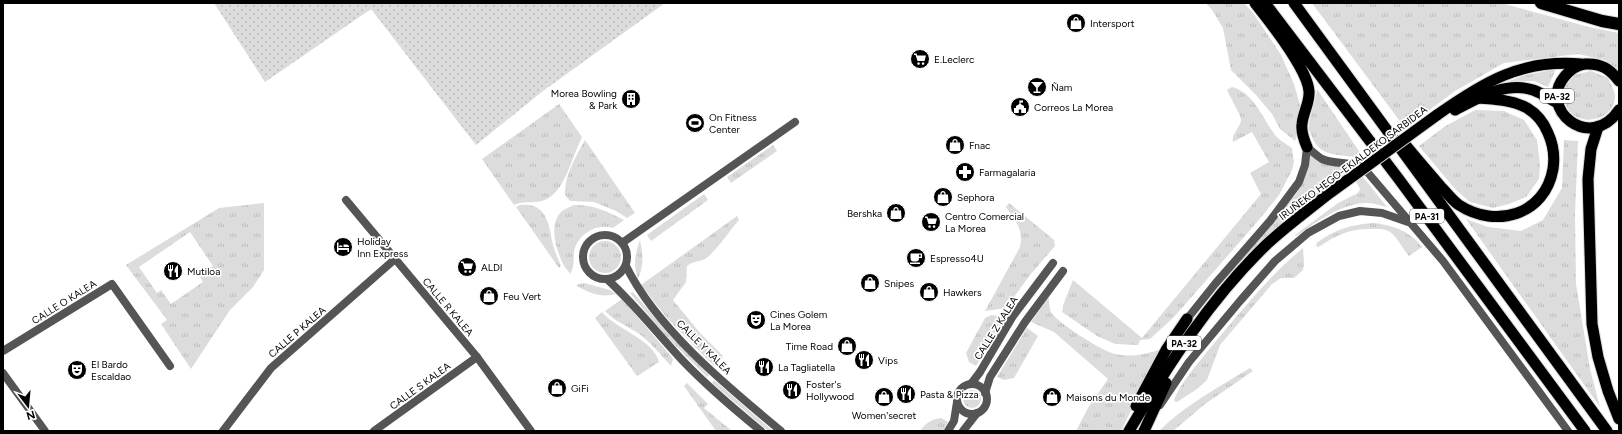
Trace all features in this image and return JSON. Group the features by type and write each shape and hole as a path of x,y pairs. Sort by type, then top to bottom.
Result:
{"highway":[{"path":"1255,3 1297,61 1306,78 1309,90 1309,102 1302,124 1307,147"},
{"name":"PA-31","path":"1265,3 1398,178 1585,431"},
{"name":"PA-31","path":"1294,3 1607,431"},
{"path":"1541,3 1602,21 1619,24"},
{"path":"1330,54 1457,205 1475,214 1490,217 1507,216 1518,213 1531,206 1543,195 1549,184 1554,161 1554,150 1550,136 1540,118 1528,108 1514,102 1477,98"},
{"name":"IRUÑEKO HEGO-EKIALDEKO SARBIDEA","path":"1144,431 1162,389 1183,356 1209,320 1258,262 1330,198 1474,90 1517,70 1542,65 1567,63 1582,64"},
{"name":"PA-32","path":"1598,127 1587,128 1577,126 1568,120 1562,113 1557,95 1562,79 1571,70 1582,64 1593,63 1604,66 1613,73 1619,81"},
{"name":"IRUÑEKO HEGO-EKIALDEKO SARBIDEA","path":"1438,118 1490,92 1514,88 1533,90 1558,103"},
{"path":"1619,110 1614,118 1606,124 1598,127 1591,149 1588,179 1592,324 1598,357 1608,391 1619,419"},
{"name":"IRUÑEKO HEGO-EKIALDEKO SARBIDEA","path":"1128,431 1176,354 1204,315 1266,246 1292,222 1330,198"},
{"path":"1128,431 1138,402 1166,350 1187,319"}],"street":[{"path":"622,243 795,122"},
{"path":"1307,147 1323,159 1334,162 1355,163 1363,168 1443,261 1568,431"},
{"path":"1187,319 1270,220 1299,182 1306,165 1307,147"},
{"name":"CALLE R KALEA","path":"346,200 477,357 530,431"},
{"path":"1150,418 1189,362 1240,301 1275,261 1308,233 1339,216 1360,211 1382,213 1411,223"},
{"path":"606,235 615,237 622,243 627,251 628,258 626,266 622,273 616,277 608,280 598,279 587,271 583,262 586,246 598,236 606,235"},
{"name":"CALLE P KALEA","path":"223,431 271,368 395,259"},
{"name":"CALLE Z KALEA","path":"971,384 980,372 1013,316 1053,263"},
{"name":"CALLE Y KALEA","path":"626,266 635,285 662,320 693,353 714,374 781,431"},
{"path":"985,393 990,377 1025,322 1063,271"},
{"path":"608,280 623,294 690,368 761,431"},
{"name":"CALLE O KALEA","path":"3,352 112,284 170,366"},
{"name":"CALLE S KALEA","path":"374,431 477,357"},
{"path":"3,373 45,431"},
{"path":"948,431 954,421 957,397 962,388 971,384 978,385 985,393 987,401 985,406 977,413 963,431"},
{"path":"957,402 958,406 964,412 968,414 977,413"}],"green space":[{"path":"214,3 665,3 543,91 476,145 371,9 265,82"},
{"path":"1206,3 1244,3 1254,14 1281,55 1294,84 1300,105 1295,141 1280,129 1272,114 1256,95 1231,70 1223,28"},
{"path":"1312,3 1501,3 1589,27 1619,33 1619,72 1605,60 1578,54 1504,63 1455,91 1405,128"},
{"path":"1556,69 1548,87 1534,81 1507,82 1522,76"},
{"path":"1591,71 1608,78 1614,90 1615,98 1612,108 1606,114 1588,120 1572,114 1567,107 1565,88 1574,75"},
{"path":"1232,87 1246,94 1251,99 1275,135 1292,148 1294,162 1292,170 1279,195 1174,317 1150,339 1140,340 1138,345 1115,344 1097,336 1062,312 1073,280 1142,338 1261,194 1250,173 1269,162 1252,132 1233,142 1233,136 1241,122 1241,119 1227,90"},
{"path":"1317,89 1365,160 1328,153 1321,150 1316,145 1309,130 1309,126"},
{"path":"559,104 582,137 563,182 552,196 545,200 514,205 482,159"},
{"path":"1475,110 1504,111 1524,120 1537,140 1540,165 1539,179 1526,197 1509,204 1493,208 1470,202 1456,190 1419,146 1444,127"},
{"path":"585,140 635,213 627,218 616,211 594,202 570,201 565,195 566,181 574,160"},
{"path":"1564,140 1578,141 1575,214 1576,284 1590,369 1600,407 1466,219 1488,227 1521,231 1543,220 1562,188"},
{"path":"773,145 777,151 731,183 727,177"},
{"path":"1310,155 1355,167 1387,207 1369,203 1340,209 1296,236 1295,235 1338,203 1358,193 1360,189 1355,181 1348,175 1342,174 1262,241 1215,294 1214,293 1296,194 1304,179"},
{"path":"704,194 708,200 651,241 647,235"},
{"path":"264,203 264,270 253,287 230,310 191,369 161,324 167,320 126,265 219,208","holes":["190,232 213,266 199,275 203,282 171,304 161,290 157,293 139,267"]},
{"path":"1009,203 1054,240 1055,246 1030,275 1006,308 985,311 1020,247 1020,230 1006,207"},
{"path":"520,205 536,207 542,211 546,217 554,248 561,266 559,268 516,207"},
{"path":"574,205 594,207 624,220 613,228 601,227 589,231 583,235 574,252 573,266 570,274 558,251 554,230 555,223 562,211"},
{"path":"737,216 739,220 709,256 687,266 686,282 673,300 700,333 723,356 715,367 667,318 641,285"},
{"path":"1375,223 1389,226 1407,233 1422,247 1409,256 1393,234 1388,231 1383,229 1364,229 1344,233 1317,247 1316,244 1324,237 1338,231 1352,226"},
{"path":"640,240 642,260 638,279 635,259"},
{"path":"605,241 611,242 618,248 621,257 620,263 614,270 605,273 599,272 592,266 589,257 590,251 596,244"},
{"path":"1303,248 1303,270 1294,278 1281,278 1272,284 1220,345 1207,380 1197,389 1177,402 1174,401 1192,370 1236,317 1279,269"},
{"path":"584,283 610,290 616,294 595,294 576,285"},
{"path":"633,292 668,333 709,375 707,377 665,335 630,293"},
{"path":"1049,297 1050,310 1055,317 1079,335 1106,351 1119,355 1131,356 1161,349 1121,431 1076,431 1088,408 1108,379 1054,332 1031,322"},
{"path":"622,299 671,356 673,359 671,366 642,336 614,319 605,311"},
{"path":"602,312 616,324 650,347 656,354 659,362 637,376 595,318"},
{"path":"991,315 1007,317 976,366 969,362 966,353 985,318"},
{"path":"1027,328 1038,336 1014,378 1004,380 997,377"},
{"path":"1250,368 1253,371 1205,404 1173,431 1159,431 1180,413 1214,389"},
{"path":"714,380 773,431 768,431 712,383"},
{"path":"687,383 708,404 704,408 732,431 716,431 684,386"},
{"path":"968,390 976,390 981,395 979,406 976,408 968,408 963,403 963,395"},
{"path":"941,418 948,422 943,431 920,431 929,422"}],"place":[{"name":"Intersport","path":"1076,23"},
{"name":"E.Leclerc","path":"920,59"},
{"name":"Ñam","path":"1037,87"},
{"name":"Morea Bowling & Park","path":"631,99"},
{"name":"Correos La Morea","path":"1020,107"},
{"name":"On Fitness Center","path":"695,123"},
{"name":"Fnac","path":"955,145"},
{"name":"Farmagalaria","path":"965,172"},
{"name":"Sephora","path":"943,197"},
{"name":"Bershka","path":"896,213"},
{"name":"Centro Comercial La Morea","path":"931,222"},
{"name":"Holiday Inn Express","path":"343,247"},
{"name":"Espresso4U","path":"916,258"},
{"name":"ALDI","path":"467,267"},
{"name":"Mutiloa","path":"173,271"},
{"name":"Snipes","path":"870,283"},
{"name":"Hawkers","path":"929,292"},
{"name":"Feu Vert","path":"489,296"},
{"name":"Cines Golem La Morea","path":"756,320"},
{"name":"Time Road","path":"847,346"},
{"name":"Vips","path":"864,360"},
{"name":"La Tagliatella","path":"764,367"},
{"name":"El Bardo Escaldao","path":"77,370"},
{"name":"GiFi","path":"557,388"},
{"name":"Foster's Hollywood","path":"792,390"},
{"name":"Pasta & Pizza","path":"906,394"},
{"name":"Women'secret","path":"884,397"},
{"name":"Maisons du Monde","path":"1052,397"}]}
